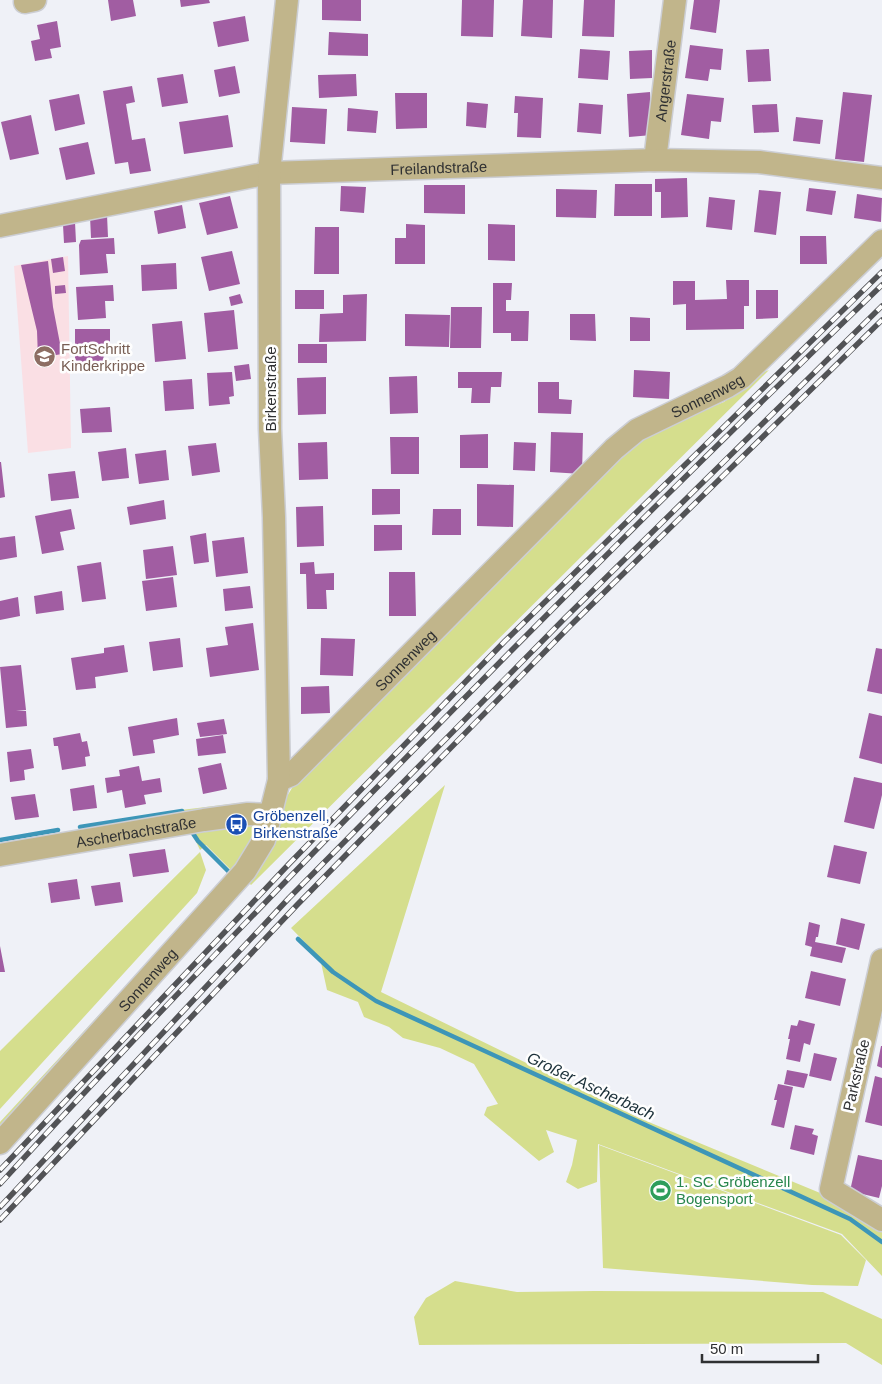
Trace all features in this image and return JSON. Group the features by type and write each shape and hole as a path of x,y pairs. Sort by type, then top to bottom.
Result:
{"street":[{"name":"Birkenstraße","path":"279,780 274,517 270,438 269,173 286,0"},
{"name":"Angerstraße","path":"655,160 675,0"},
{"name":"Freilandstraße","path":"0,226 269,173 655,160 759,162 882,178"},
{"name":"Sonnenweg","path":"0,1143 245,872 264,840 279,780 291,775 614,449 637,430 741,378 882,241"},
{"name":"Ascherbachstraße","path":"0,855 204,820 248,814 271,815"},
{"name":"Parkstraße","path":"882,960 830,1189 882,1220"}],"shaded area":[{"name":"FortSchritt Kinderkrippe","path":"68,256 71,448 28,453 14,266"}],"green space":[{"path":"769,370 251,885 247,881 283,803 295,783 616,456 657,428 724,402 760,374"},
{"path":"445,785 381,992 639,1118 825,1195 882,1229 882,1276 842,1234 598,1144 597,1182 578,1189 566,1182 577,1140 546,1130 554,1152 539,1161 484,1115 487,1107 498,1104 474,1064 440,1048 403,1038 389,1027 364,1017 358,1002 327,990 320,958 291,928"},
{"path":"247,802 243,817 252,823 258,833 233,872 206,845 200,850 181,810"},
{"path":"200,852 206,870 197,893 0,1109 0,1051"},
{"path":"181,926 0,1130 0,1122"},
{"name":"1. SC Gröbenzell Bogensport","path":"599,1145 841,1235 866,1260 858,1286 812,1285 603,1268"},
{"path":"455,1281 517,1292 823,1292 882,1319 882,1365 846,1343 419,1345 414,1317 426,1298"}],"building":[{"path":"108,0 133,0 136,16 111,21"},
{"path":"180,0 209,0 210,3 181,7"},
{"path":"322,0 361,0 361,21 322,20"},
{"path":"462,0 494,0 493,37 461,36"},
{"path":"523,0 553,0 552,38 521,36"},
{"path":"584,0 615,0 614,37 582,36"},
{"path":"694,0 720,0 716,33 690,29"},
{"path":"245,16 249,41 218,47 213,22"},
{"path":"57,21 61,47 50,49 52,58 35,61 31,41 40,39 37,25"},
{"path":"329,32 368,34 368,56 328,55"},
{"path":"690,45 723,49 721,70 710,69 708,81 685,78"},
{"path":"580,49 610,51 608,80 578,78"},
{"path":"769,49 771,81 748,82 746,50"},
{"path":"652,50 652,78 630,79 629,51"},
{"path":"235,66 240,93 219,97 214,70"},
{"path":"183,74 188,103 162,107 157,78"},
{"path":"356,74 357,96 319,98 318,75"},
{"path":"132,86 135,102 126,104 132,140 145,138 151,171 130,174 128,162 115,164 103,91"},
{"path":"650,92 652,135 629,137 627,94"},
{"path":"843,92 872,95 864,162 835,159"},
{"path":"395,93 427,93 427,128 396,129"},
{"path":"79,94 85,124 55,131 49,100"},
{"path":"687,94 724,98 721,122 711,121 709,139 681,135"},
{"path":"515,96 543,98 541,138 517,137 518,113 514,113"},
{"path":"467,102 488,104 486,128 466,126"},
{"path":"579,103 603,105 601,134 577,132"},
{"path":"777,104 779,132 754,133 752,105"},
{"path":"292,107 327,109 325,144 290,142"},
{"path":"348,108 378,111 376,133 347,131"},
{"path":"31,115 39,154 10,160 1,122"},
{"path":"228,115 233,147 184,154 179,122"},
{"path":"796,117 823,120 820,144 793,141"},
{"path":"88,142 95,174 66,180 59,148"},
{"path":"687,178 688,217 661,218 661,192 655,192 655,179"},
{"path":"615,184 652,184 652,216 614,216"},
{"path":"424,185 465,185 465,214 424,213"},
{"path":"341,186 366,187 364,213 340,211"},
{"path":"809,188 836,191 832,215 806,211"},
{"path":"556,189 597,190 596,218 556,217"},
{"path":"759,190 781,192 776,235 754,232"},
{"path":"857,194 882,198 881,222 854,218"},
{"path":"230,196 238,228 207,235 199,203"},
{"path":"709,197 735,200 732,230 706,227"},
{"path":"182,205 186,228 158,234 154,211"},
{"path":"107,215 108,237 91,238 90,216"},
{"path":"75,222 76,242 64,243 63,225"},
{"path":"406,224 425,225 425,264 395,264 395,238 406,238"},
{"path":"488,224 515,225 515,261 488,260"},
{"path":"315,227 339,227 339,274 314,274"},
{"path":"800,236 826,236 827,264 800,264"},
{"path":"114,238 115,254 106,254 108,273 80,275 79,245 81,240"},
{"path":"232,251 240,284 209,291 201,257"},
{"path":"63,257 65,271 53,273 51,259"},
{"path":"48,261 53,307 62,354 38,358 37,331 21,265"},
{"path":"176,263 177,289 142,291 141,265"},
{"path":"726,280 749,280 749,306 744,306 744,329 686,330 686,304 673,305 673,281 695,281 695,300 727,299"},
{"path":"493,283 512,283 511,300 506,300 506,311 529,311 528,341 511,341 511,333 493,333"},
{"path":"65,285 66,293 55,294 55,286"},
{"path":"113,285 114,301 105,301 106,318 78,320 76,287"},
{"path":"295,290 324,290 324,309 295,309"},
{"path":"756,290 778,290 778,318 756,319"},
{"path":"240,294 243,303 231,306 229,297"},
{"path":"367,294 366,341 319,342 320,314 343,313 343,295"},
{"path":"451,307 482,307 481,348 450,348"},
{"path":"234,310 238,349 208,352 204,313"},
{"path":"405,314 450,315 449,347 405,346"},
{"path":"570,314 595,314 596,341 570,340"},
{"path":"630,317 650,318 650,341 630,341"},
{"path":"182,321 186,359 155,362 152,324"},
{"path":"75,329 110,329 110,347 103,347 104,366 75,366"},
{"path":"298,344 327,344 327,363 298,363"},
{"path":"249,364 251,379 236,381 234,366"},
{"path":"634,370 670,372 669,399 633,397"},
{"path":"232,372 234,396 229,397 230,404 209,406 207,373"},
{"path":"458,372 502,372 501,387 491,387 490,403 471,403 472,388 458,388"},
{"path":"417,376 418,413 390,414 389,377"},
{"path":"326,377 326,414 298,415 297,378"},
{"path":"192,379 194,409 165,411 163,381"},
{"path":"538,382 559,382 559,399 572,400 571,414 538,413"},
{"path":"110,407 112,432 82,433 80,409"},
{"path":"551,432 583,433 582,474 550,472"},
{"path":"488,434 488,468 460,468 460,435"},
{"path":"390,437 419,437 419,474 391,474"},
{"path":"327,442 328,479 299,480 298,443"},
{"path":"514,442 536,443 535,471 513,470"},
{"path":"216,443 220,472 192,476 188,446"},
{"path":"126,448 129,478 102,481 98,452"},
{"path":"166,450 169,480 139,484 135,454"},
{"path":"0,462 5,497 0,498"},
{"path":"75,471 79,498 51,501 48,474"},
{"path":"477,484 514,485 513,527 477,526"},
{"path":"372,489 400,489 400,514 372,515"},
{"path":"164,500 166,519 130,525 127,507"},
{"path":"323,506 324,546 297,547 296,507"},
{"path":"71,509 75,529 60,532 64,550 42,554 35,516"},
{"path":"433,509 461,509 461,535 432,535"},
{"path":"374,525 402,525 402,550 374,551"},
{"path":"206,533 209,562 194,564 190,536"},
{"path":"15,536 17,557 0,560 0,538"},
{"path":"244,537 248,573 216,577 212,541"},
{"path":"173,546 177,575 146,579 143,550"},
{"path":"101,562 106,599 82,602 77,566"},
{"path":"314,562 315,574 334,573 334,590 326,590 327,609 307,609 306,574 300,574 300,563"},
{"path":"389,572 415,572 416,616 389,616"},
{"path":"173,577 177,607 146,611 142,581"},
{"path":"250,586 253,608 225,611 223,589"},
{"path":"62,591 64,610 36,614 34,596"},
{"path":"18,597 20,616 0,620 0,601"},
{"path":"253,623 259,670 210,677 206,648 228,645 225,627"},
{"path":"180,638 183,667 153,671 149,642"},
{"path":"321,638 355,639 353,676 320,675"},
{"path":"124,645 128,672 95,677 96,688 76,690 71,658 104,653 104,648"},
{"path":"876,648 882,649 882,694 867,691"},
{"path":"21,665 26,710 16,711 26,711 27,726 6,728 0,667"},
{"path":"329,686 330,713 301,714 301,687"},
{"path":"869,713 882,716 882,764 859,758"},
{"path":"177,718 179,735 153,740 155,753 133,756 128,727"},
{"path":"224,719 227,734 200,737 197,723"},
{"path":"80,733 82,742 87,741 90,756 85,757 86,766 62,770 58,746 54,746 53,738"},
{"path":"223,735 226,753 198,756 196,739"},
{"path":"31,749 34,768 24,770 25,780 10,782 7,752"},
{"path":"221,763 227,789 203,794 198,768"},
{"path":"139,766 142,781 160,778 162,792 144,795 146,804 125,808 122,790 107,793 105,778 120,776 119,770"},
{"path":"854,777 882,783 882,795 874,829 844,822"},
{"path":"94,785 97,808 73,811 70,789"},
{"path":"35,794 39,817 15,820 11,797"},
{"path":"834,845 867,852 860,884 827,877"},
{"path":"165,849 169,872 133,877 129,854"},
{"path":"77,879 80,899 51,903 48,883"},
{"path":"120,882 123,902 95,906 91,886"},
{"path":"841,918 865,924 859,950 836,944"},
{"path":"809,922 820,925 815,942 846,948 842,963 810,956 812,947 805,945"},
{"path":"0,946 5,972 0,972"},
{"path":"811,971 846,979 840,1006 805,998"},
{"path":"799,1020 815,1024 810,1045 804,1043 800,1062 786,1059 791,1025 797,1026"},
{"path":"882,1046 882,1068 877,1066"},
{"path":"814,1053 837,1058 831,1081 809,1076"},
{"path":"787,1070 808,1074 804,1088 784,1084"},
{"path":"875,1076 882,1078 882,1126 865,1122"},
{"path":"778,1084 793,1087 784,1128 771,1125 777,1100 774,1100"},
{"path":"795,1125 814,1129 812,1134 818,1136 814,1155 790,1149"},
{"path":"858,1155 882,1160 882,1186 879,1198 850,1191"}],"waterway":[{"name":"Großer Ascherbach","path":"80,827 182,811 185,818"},
{"name":"Großer Ascherbach","path":"190,829 198,841 229,872"},
{"name":"Großer Ascherbach","path":"0,840 58,830"},
{"name":"Großer Ascherbach","path":"298,939 333,972 376,1001 850,1219 882,1242"}],"railway":[{"path":"0,1170 288,865 505,641 882,272"},
{"path":"0,1184 293,873 574,587 882,285"},
{"path":"0,1207 289,898 565,618 882,306"},
{"path":"0,1220 297,905 571,625 882,320"}],"place":[{"name":"FortSchritt Kinderkrippe","path":"45,357"},
{"name":"Gröbenzell, Birkenstraße","path":"237,824"},
{"name":"1. SC Gröbenzell Bogensport","path":"660,1190"}]}
